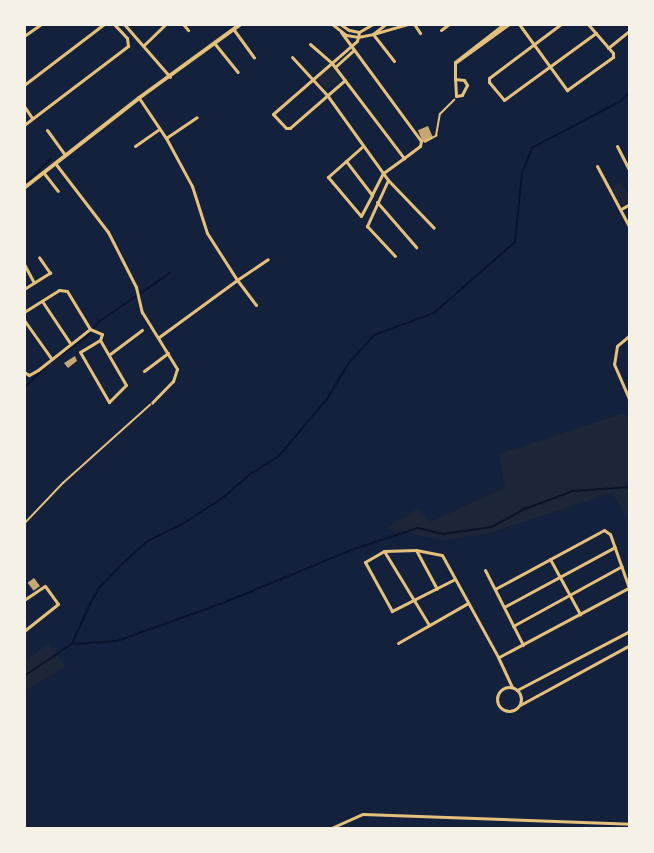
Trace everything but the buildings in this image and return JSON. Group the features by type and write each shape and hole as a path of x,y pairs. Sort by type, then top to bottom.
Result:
{"street":[{"path":"24,36 41,24"},
{"path":"24,85 104,24"},
{"path":"24,125 128,46 127,38 114,24"},
{"path":"124,24 170,77"},
{"path":"144,45 166,24"},
{"path":"183,24 188,30"},
{"path":"24,188 139,98 241,24"},
{"path":"332,24 341,32 421,144 383,172 361,216 329,178 363,146"},
{"path":"340,24 349,30 359,32 372,24"},
{"path":"373,34 386,24"},
{"path":"341,32 358,37 407,24"},
{"path":"414,24 420,33"},
{"path":"441,30 449,24"},
{"path":"455,79 464,80 467,88 462,95 456,96 455,79 455,63 458,58 504,24"},
{"path":"455,63 510,24 519,24 564,89 569,90 613,57 588,24"},
{"path":"561,24 489,78 489,82 504,100 596,33"},
{"path":"234,30 254,58"},
{"path":"608,48 630,30"},
{"path":"345,80 290,128 286,128 274,116 273,112 350,46 358,37 359,32"},
{"path":"373,34 394,61"},
{"path":"215,44 238,72"},
{"path":"310,44 331,62 404,158"},
{"path":"334,67 353,51"},
{"path":"292,57 313,77 388,180 434,228"},
{"path":"139,98 166,138 196,194 207,233 256,305"},
{"path":"24,105 32,118"},
{"path":"166,138 197,117"},
{"path":"135,146 159,129"},
{"path":"48,130 65,155"},
{"path":"617,146 630,171"},
{"path":"624,159 630,156"},
{"path":"345,161 372,195"},
{"path":"55,163 103,225 138,292 142,312 177,369 176,375 152,402"},
{"path":"597,166 630,228"},
{"path":"43,172 57,191"},
{"path":"388,180 368,226 395,256"},
{"path":"377,202 416,246"},
{"path":"621,209 630,204"},
{"path":"24,289 50,273 39,257"},
{"path":"159,337 268,259"},
{"path":"24,264 34,283"},
{"path":"24,312 64,290 92,330 102,334 100,340 80,352 109,402 126,385 100,340"},
{"path":"42,301 70,344"},
{"path":"24,320 51,358"},
{"path":"24,372 29,375 33,373 92,330"},
{"path":"110,355 142,330"},
{"path":"630,335 617,346 614,364 630,401"},
{"path":"144,371 168,353"},
{"path":"495,589 604,530 610,534 630,588 498,657"},
{"path":"504,607 615,547"},
{"path":"416,550 437,589"},
{"path":"455,579 392,611 365,562 384,552 416,550 442,555 498,657 512,687 521,697 520,705"},
{"path":"384,552 416,600 429,625"},
{"path":"550,559 580,614"},
{"path":"513,626 622,566"},
{"path":"485,570 523,645"},
{"path":"24,600 45,586 58,604 24,631"},
{"path":"398,643 468,603"},
{"path":"517,690 630,631"},
{"path":"512,687 499,692 498,705 510,712 630,645"},
{"path":"329,829 363,814 630,824"}],"path":[{"path":"421,144 436,136 440,114 456,96"},
{"path":"24,524 63,483 152,402"}],"shaded area":[{"path":"331,65 341,80 326,90 316,75"},
{"path":"620,182 630,196 630,201 622,206 612,187"},
{"path":"624,413 630,420 630,527 626,515 612,493 489,533 445,540 386,529 418,508 431,522 505,487 499,454"},
{"path":"49,643 66,667 24,691 24,662"}],"waterway":[{"path":"72,644 100,587 121,565 148,541 183,524 279,456 327,399 349,363 374,335 434,313 515,242 522,173 532,148 621,101 630,92"},
{"path":"24,185 51,159"},
{"path":"24,388 51,362 86,337 100,321 170,273"},
{"path":"24,676 72,644 117,641 223,603 354,549 418,528 443,534 492,527 525,509 573,491 630,487"}]}
